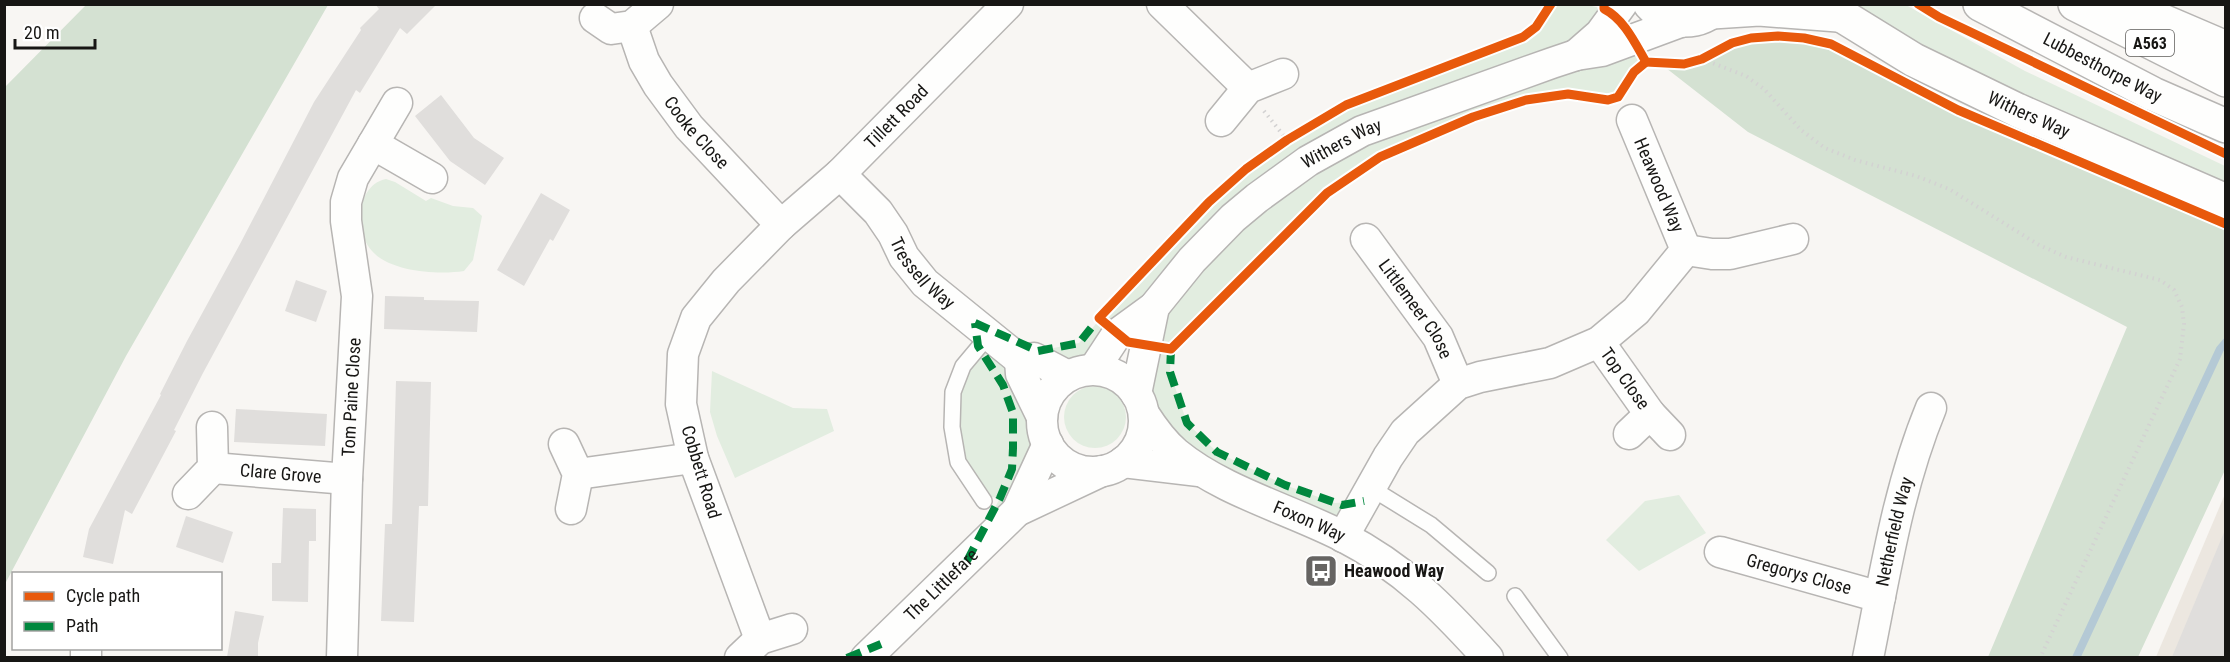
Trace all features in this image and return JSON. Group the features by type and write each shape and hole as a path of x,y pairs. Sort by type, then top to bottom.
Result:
{"main road":[{"path":"1650,4 1656,11 1669,18 1705,13"},
{"name":"Lubbesthorpe Way","path":"1980,4 2153,94 2226,126"},
{"name":"A563","path":"2075,4 2226,80"},
{"path":"2123,4 2226,48"},
{"name":"Withers Way","path":"1705,13 1759,9 1831,10 1914,60 2017,111 2226,201"}],"street":[{"path":"595,18 610,29 632,26 658,4"},
{"name":"Tillett Road","path":"781,225 840,174 1008,4"},
{"path":"1162,4 1248,88"},
{"name":"Withers Way","path":"1576,56 1600,34 1622,4"},
{"name":"Withers Way","path":"1081,373 1117,334 1154,307 1192,260 1233,219 1280,180 1337,143 1396,117 1576,56 1602,51 1705,13"},
{"name":"Cooke Close","path":"632,26 644,61 658,85 689,127 781,225"},
{"path":"1221,121 1248,88 1283,74"},
{"name":"Tom Paine Close","path":"342,657 347,479 357,296 346,221 346,202 352,178 397,103"},
{"name":"Heawood Way","path":"1632,120 1686,250"},
{"path":"373,144 432,177"},
{"name":"Tressell Way","path":"840,174 878,212 904,256 925,284 1020,360 1034,358 1081,373"},
{"name":"Cobbett Road","path":"781,225 726,281 696,318 683,354 681,404 693,458 750,648 792,629"},
{"name":"Littlemeer Close","path":"1366,239 1438,337 1458,384"},
{"name":"Heawood Way","path":"1686,250 1730,254 1793,239"},
{"name":"Heawood Way","path":"1343,537 1388,457 1405,432 1458,384 1480,377 1550,363 1599,342 1636,311 1686,250"},
{"name":"Withers Way","path":"1140,404 1154,307"},
{"name":"Top Close","path":"1599,342 1660,425 1629,434"},
{"path":"1020,360 1021,374 1054,453 1071,466 1091,472 1113,466 1133,452 1144,428 1140,404 1125,381 1110,372 1081,373 1056,386 1046,400 1045,430"},
{"name":"Foxon Way","path":"1140,404 1160,437 1175,452 1202,471 1343,537 1396,569 1429,595 1488,657"},
{"name":"Netherfield Way","path":"1868,657 1899,506 1920,435 1931,408"},
{"name":"Clare Grove","path":"188,494 213,468 212,427"},
{"name":"The Littlefare","path":"1017,511 1045,430"},
{"path":"564,444 578,474 571,509"},
{"path":"578,474 693,458"},
{"name":"Foxon Way","path":"1113,466 1202,471"},
{"name":"The Littlefare","path":"866,657 1017,511 1113,466"},
{"name":"Clare Grove","path":"213,468 347,479"},
{"name":"Gregorys Close","path":"1720,552 1880,597"}],"lane":[{"path":"984,501 958,462 952,415 953,392 963,366 989,334"},
{"path":"1371,488 1431,525 1488,573"},
{"path":"1515,596 1560,657"}],"path":[{"path":"1698,60 1715,52"},
{"path":"1698,60 1746,76 1764,89 1801,130 1825,148 1855,160 1917,176 1949,189 2039,245 2066,257 2160,280 2174,290 2182,306 2184,324 2180,359 2040,657"},
{"path":"1248,88 1282,143 1296,134"}],"shaded area":[{"path":"1551,5 1588,5 1604,9 1600,34 1633,39 1646,62 1634,72 1618,97 1608,100 1568,94 1533,99 1426,136 1380,157 1327,193 1171,349 1170,372 1187,423 1217,452 1285,485 1335,503 1364,501 1343,537 1202,471 1144,414 1153,308 1094,369 1068,376 1034,358 1048,444 967,561 1000,498 991,497 984,501 958,462 952,427 963,366 976,349 1038,351 1079,343 1158,254 1209,203 1240,174 1287,140 1346,105 1523,37 1536,27"},
{"path":"1847,5 1906,5 2025,71 2225,166 2225,191 2023,106"},
{"path":"386,179 426,201 431,198 453,206 473,208 482,216 473,260 464,271 442,273 402,268 390,264 372,251 362,233 361,210 369,190 376,183"},
{"path":"712,371 793,408 827,409 834,431 735,478 717,436 710,412"},
{"path":"1089,386 1101,386 1117,395 1124,405 1126,417 1124,429 1117,439 1101,448 1089,448 1078,443 1069,434 1064,423 1064,411 1069,400 1078,391"},
{"path":"2225,494 2225,657 2156,657"},
{"path":"1679,495 1706,533 1639,571 1606,540 1645,501"}],"green space":[{"path":"86,5 328,5 126,356 5,584 5,87"},
{"path":"1778,36 1804,38 1831,44 1958,110 2225,224 2225,470 2138,657 1988,657 2127,327 1748,132 1657,61 1684,64 1702,59 1732,43 1751,38"}],"building":[{"path":"375,4 437,4 407,34 400,28 360,93 356,90 203,373 174,430 176,431 132,514 125,510 113,564 83,557 89,529 161,395 187,341 314,102 361,30 360,28 379,9"},
{"path":"441,95 474,138 504,158 485,185 450,161 415,116"},
{"path":"541,193 570,210 553,241 550,239 524,286 497,270"},
{"path":"296,280 327,291 316,322 285,311"},
{"path":"385,296 424,297 424,300 479,301 477,332 384,329"},
{"path":"396,381 431,382 428,506 419,506 414,622 381,621 385,524 392,524"},
{"path":"236,409 327,414 325,446 234,442"},
{"path":"283,508 316,509 316,541 309,541 308,602 272,601 272,563 281,563"},
{"path":"186,516 233,532 223,563 176,547"},
{"path":"2225,530 2226,657 2172,657"},
{"path":"235,611 264,616 258,643 258,657 227,657"}],"waterway":[{"path":"2076,658 2220,349 2226,342"}],"marked path":[{"path":"975,323 1038,351 1079,343 1099,318"},
{"path":"967,561 1000,498 1012,469 1013,448 1013,413 1003,385 978,346 975,323"},
{"path":"1171,349 1170,372 1187,423 1217,452 1285,485 1342,505 1364,501"},
{"path":"847,658 881,644"}],"cycle path":[{"path":"1551,4 1536,27 1523,37 1346,105 1287,140 1246,169 1209,202 1099,318 1128,342 1171,349 1327,193 1380,157 1473,117 1526,100 1568,94 1608,100 1618,97 1634,72 1646,62"},
{"path":"1604,4 1604,9 1611,13 1628,32 1646,62 1684,64 1702,59 1732,43 1751,38 1778,36 1804,38 1831,44 1958,110 2226,224"},
{"path":"1918,4 1939,17 2226,154"}],"place":[{"name":"Heawood Way","path":"1321,571"}]}
